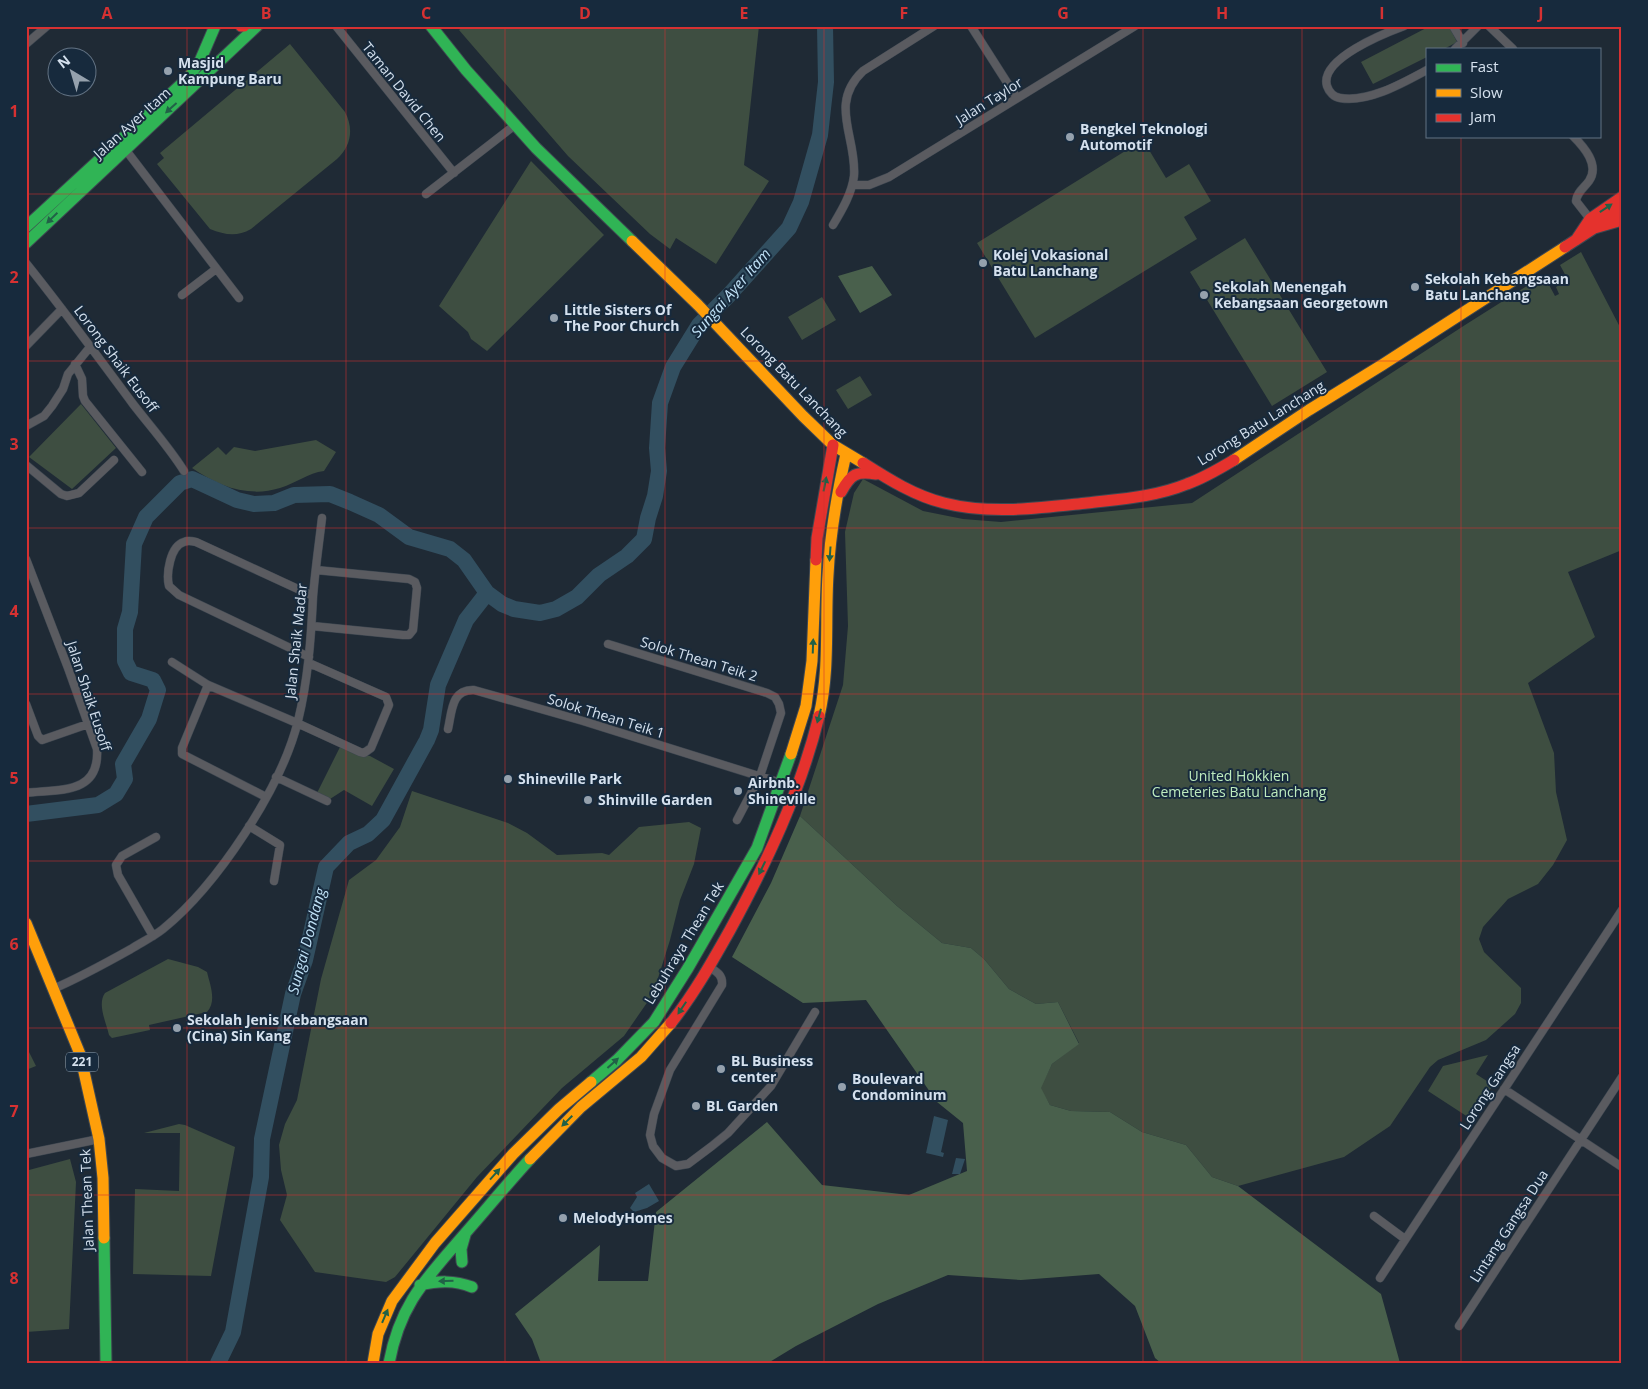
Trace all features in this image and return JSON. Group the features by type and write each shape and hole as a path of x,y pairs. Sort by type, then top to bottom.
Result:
{"main road":[{"name":"Jalan Ayer Itam","path":"26,228 189,77 200,61 215,26"},
{"name":"Jalan Ayer Itam","path":"26,243 125,149 200,82 257,26"},
{"name":"Lorong Batu Lanchang","path":"431,26 536,148 698,305 833,445 917,494 942,503 972,508 1036,509 1134,498 1158,493 1213,473 1576,240 1590,224 1605,220 1622,210"},
{"path":"1590,224 1622,197"},
{"path":"1590,224 1621,221"},
{"name":"Lebuhraya Thean Tek","path":"373,1363 378,1334 392,1301 401,1287 476,1196 536,1132 639,1039 665,1006 757,848 768,821 806,706 812,661 817,538 833,445"},
{"path":"389,1363 391,1350 404,1311 446,1252 504,1186 574,1114 639,1059 673,1023 709,967 762,868 796,786 811,743 823,698 826,667 828,576 835,506 846,454"},
{"path":"835,506 846,482 853,475 860,472 882,475"},
{"path":"709,967 704,955 722,917 725,905"},
{"name":"Jalan Thean Tek","path":"26,923 80,1054 99,1139 104,1178 106,1363"},
{"path":"665,1006 695,972 701,968 709,967"},
{"path":"446,1252 446,1241 470,1212 476,1196"},
{"path":"462,1262 461,1249 465,1232"},
{"path":"401,1287 416,1277 437,1253 446,1252"},
{"path":"420,1286 447,1280 461,1282 472,1287"},
{"name":"Jalan Thean Tek","path":"100,1363 105,1308"}],"street":[{"path":"26,44 47,26"},
{"name":"Taman David Chen","path":"336,26 454,173"},
{"path":"833,225 853,186 854,162 845,107 850,86 863,71 934,26"},
{"path":"971,26 1018,98"},
{"name":"Jalan Taylor","path":"853,186 869,186 888,177 1135,26"},
{"path":"1404,26 1365,43 1341,59 1326,76 1328,89 1338,98 1358,98 1394,87 1426,71"},
{"path":"1453,26 1463,43"},
{"path":"1457,48 1478,26"},
{"path":"1489,26 1512,48"},
{"path":"426,194 515,125"},
{"path":"1575,138 1585,150 1592,165 1590,179 1577,194 1576,201 1590,224"},
{"path":"125,149 239,298"},
{"name":"Lorong Shaik Eusoff","path":"26,263 62,308 148,424 174,455 184,471"},
{"path":"182,295 216,269"},
{"path":"26,346 62,308"},
{"path":"26,426 44,416 52,406 63,388 68,374 90,346"},
{"path":"75,364 82,379 85,401 142,472"},
{"path":"26,465 61,494 67,496 78,493 114,460"},
{"name":"Jalan Shaik Madar","path":"54,988 96,969 153,936 181,912 219,870 266,797 290,746 297,722 309,660 322,518"},
{"path":"172,662 208,685 297,722 364,753 371,748 389,705 386,697 179,596 169,586 167,575 170,560 176,547 186,541 196,542 314,596"},
{"name":"Jalan Shaik Eusoff","path":"26,559 48,613 88,724 97,749 98,759 96,768 88,780 74,788 26,793"},
{"path":"312,626 402,635 409,635 414,630 417,588 414,582 409,579 316,570"},
{"name":"Solok Thean Teik 2","path":"608,644 775,697 781,713 760,776"},
{"path":"208,685 182,748 182,754 266,797"},
{"name":"Solok Thean Teik 1","path":"448,729 454,700 466,690 474,690 583,721 781,783"},
{"path":"26,704 38,736 42,740 88,724"},
{"path":"737,820 760,776"},
{"path":"276,778 327,801"},
{"path":"249,826 280,845 274,881"},
{"path":"153,936 118,875 116,865 122,856 156,837"},
{"name":"Lorong Gangsa","path":"1380,1278 1622,910"},
{"path":"709,967 723,979 722,985 670,1070 651,1127 650,1135 653,1146 658,1154 667,1162 676,1166 688,1164 728,1132 770,1086 815,1012"},
{"name":"Lintang Gangsa Dua","path":"1459,1326 1622,1077"},
{"path":"1504,1089 1622,1167"},
{"path":"26,1154 99,1139"},
{"path":"1374,1216 1405,1239"}],"green space":[{"path":"464,26 759,26 744,165 769,181 716,264 676,238 670,249 650,234 568,156 459,30"},
{"path":"1430,26 1449,26 1457,42 1446,48 1426,48 1426,58 1373,84 1361,62"},
{"path":"290,44 345,112 350,125 348,143 337,159 251,229 246,232 231,234 210,229 157,164 164,158 160,153"},
{"path":"1143,140 1166,178 1189,164 1211,201 1184,217 1197,239 1035,338 977,243"},
{"path":"531,161 604,235 487,351 471,339 468,332 439,306"},
{"path":"1245,238 1327,372 1272,406 1190,272"},
{"name":"United Hokkien Cemeteries Batu Lanchang","path":"1581,252 1622,331 1622,550 1568,572 1595,637 1528,683 1554,753 1556,792 1567,840 1553,865 1538,884 1508,899 1483,927 1479,939 1484,952 1521,988 1521,1003 1515,1014 1486,1040 1438,1060 1430,1067 1390,1126 1344,1157 1238,1186 1212,1177 1186,1145 1142,1132 1110,1112 1071,1111 1050,1105 1040,1088 1052,1064 1079,1043 1058,1002 1036,1004 1009,989 984,959 971,948 942,943 897,906 800,816 843,685 848,626 845,532 854,493 863,479 923,511 963,519 1001,522 1192,503 1546,274 1550,280 1547,281 1555,296 1559,294 1556,287 1568,280 1560,265"},
{"path":"872,266 892,295 860,313 838,276"},
{"path":"822,297 836,320 802,340 788,317"},
{"path":"860,376 872,395 848,409 836,390"},
{"path":"81,404 116,448 72,489 29,457"},
{"path":"316,440 336,452 324,471 268,491 245,491 223,485 192,468 218,447 226,455 234,447 255,451"},
{"path":"340,747 355,754 370,756 394,769 372,806 344,790 330,799 317,793"},
{"path":"412,791 508,823 527,833 557,855 602,853 609,855 639,827 689,822 701,828 694,864 680,900 653,994 624,1036 562,1088 477,1177 395,1277 386,1282 315,1272 280,1220 287,1195 281,1170 279,1145 285,1124 297,1100 321,979 349,880 376,860 400,827"},
{"path":"800,816 897,906 942,943 971,948 984,959 1009,989 1036,1004 1058,1002 1079,1044 1052,1064 1041,1088 1050,1105 1071,1111 1110,1112 1142,1132 1186,1145 1212,1177 1238,1186 1381,1294 1400,1363 1161,1363 1155,1358 1135,1306 1099,1274 1021,1280 948,1275 878,1304 796,1346 768,1363 541,1363 532,1339 515,1314 600,1245 598,1281 648,1281 656,1212 767,1122 822,1185 909,1195 967,1171 963,1123 937,1102 866,1000 803,1003 732,957 771,883"},
{"path":"168,959 198,967 207,972 212,998 210,1008 207,1012 149,1025 150,1030 112,1038 109,1035 102,1008 105,993"},
{"path":"26,1046 36,1066 26,1070"},
{"path":"1488,1055 1476,1074 1493,1085 1471,1119 1428,1091 1443,1066"},
{"path":"179,1124 235,1147 211,1276 133,1274 135,1189 179,1191 180,1133 144,1133"},
{"path":"70,1159 76,1182 69,1329 26,1332 26,1191 29,1191 29,1170"}],"water":[{"path":"934,1116 948,1120 941,1152 944,1153 943,1157 926,1153"},
{"path":"956,1158 965,1159 960,1174 952,1174"},
{"path":"649,1184 659,1201 647,1208 634,1212 630,1208 637,1197 635,1193"}],"waterway":[{"name":"Sungai Ayer Itam","path":"26,814 98,805 116,794 125,779 123,764 149,719 158,690 153,680 131,673 125,661 125,629 130,612 134,544 146,517 180,483 192,479 237,500 254,504 274,503 294,495 330,494 379,515 409,537 450,549 464,560 487,593 502,604 514,609 540,613 556,609 577,597 599,575 627,556 644,539 655,496 659,471 657,448 660,403 673,367 699,325 729,295 789,228 801,202 820,135 826,82 825,26"},
{"name":"Sungai Dondang","path":"218,1363 233,1332 261,1177 262,1139 293,994 305,960 326,867 349,843 368,834 383,820 427,740 431,730 438,685 466,620 487,593"}],"traffic: fast":[{"path":"26,227 189,77 200,61 215,26"},
{"path":"26,243 257,26"},
{"path":"431,26 466,70 536,148 632,241"},
{"path":"591,1082 617,1060 654,1022 688,968 757,848 791,754"},
{"path":"389,1363 400,1324 416,1294 530,1159"},
{"path":"462,1262 461,1249 465,1235"},
{"path":"104,1238 106,1363"},
{"path":"420,1285 446,1282 472,1287"}],"traffic: slow":[{"path":"632,241 698,305 833,445 863,463"},
{"path":"1234,460 1565,247"},
{"path":"819,716 825,681 830,544 846,454"},
{"path":"791,754 806,706 812,661 816,560"},
{"path":"26,923 80,1054 99,1139 103,1178 104,1238"},
{"path":"530,1159 581,1107 641,1057 671,1023"},
{"path":"373,1363 378,1334 392,1301 435,1243 513,1154 559,1109 591,1082"}],"traffic: jam":[{"path":"1576,240 1590,219 1622,197"},
{"path":"1565,247 1622,210"},
{"path":"1591,229 1622,220"},
{"path":"816,560 817,538 833,445"},
{"path":"863,463 902,486 933,500 962,507 998,510 1051,507 1150,495 1193,482 1234,460"},
{"path":"841,492 848,481 855,475 864,473 876,474"},
{"path":"671,1023 687,1001 730,930 770,852 803,771 819,716"}],"place":[{"name":"Masjid Kampung Baru","path":"168,71"},
{"name":"Bengkel Teknologi Automotif","path":"1070,137"},
{"name":"Kolej Vokasional Batu Lanchang","path":"983,263"},
{"name":"Sekolah Kebangsaan Batu Lanchang","path":"1415,287"},
{"name":"Sekolah Menengah Kebangsaan Georgetown","path":"1204,295"},
{"name":"Little Sisters Of The Poor Church","path":"554,318"},
{"name":"Shineville Park","path":"508,779"},
{"name":"Airbnb. Shineville","path":"738,791"},
{"name":"Shinville Garden","path":"588,800"},
{"name":"Sekolah Jenis Kebangsaan (Cina) Sin Kang","path":"177,1028"},
{"name":"BL Business center","path":"721,1069"},
{"name":"Boulevard Condominum","path":"842,1087"},
{"name":"BL Garden","path":"696,1106"},
{"name":"MelodyHomes","path":"563,1218"}]}
